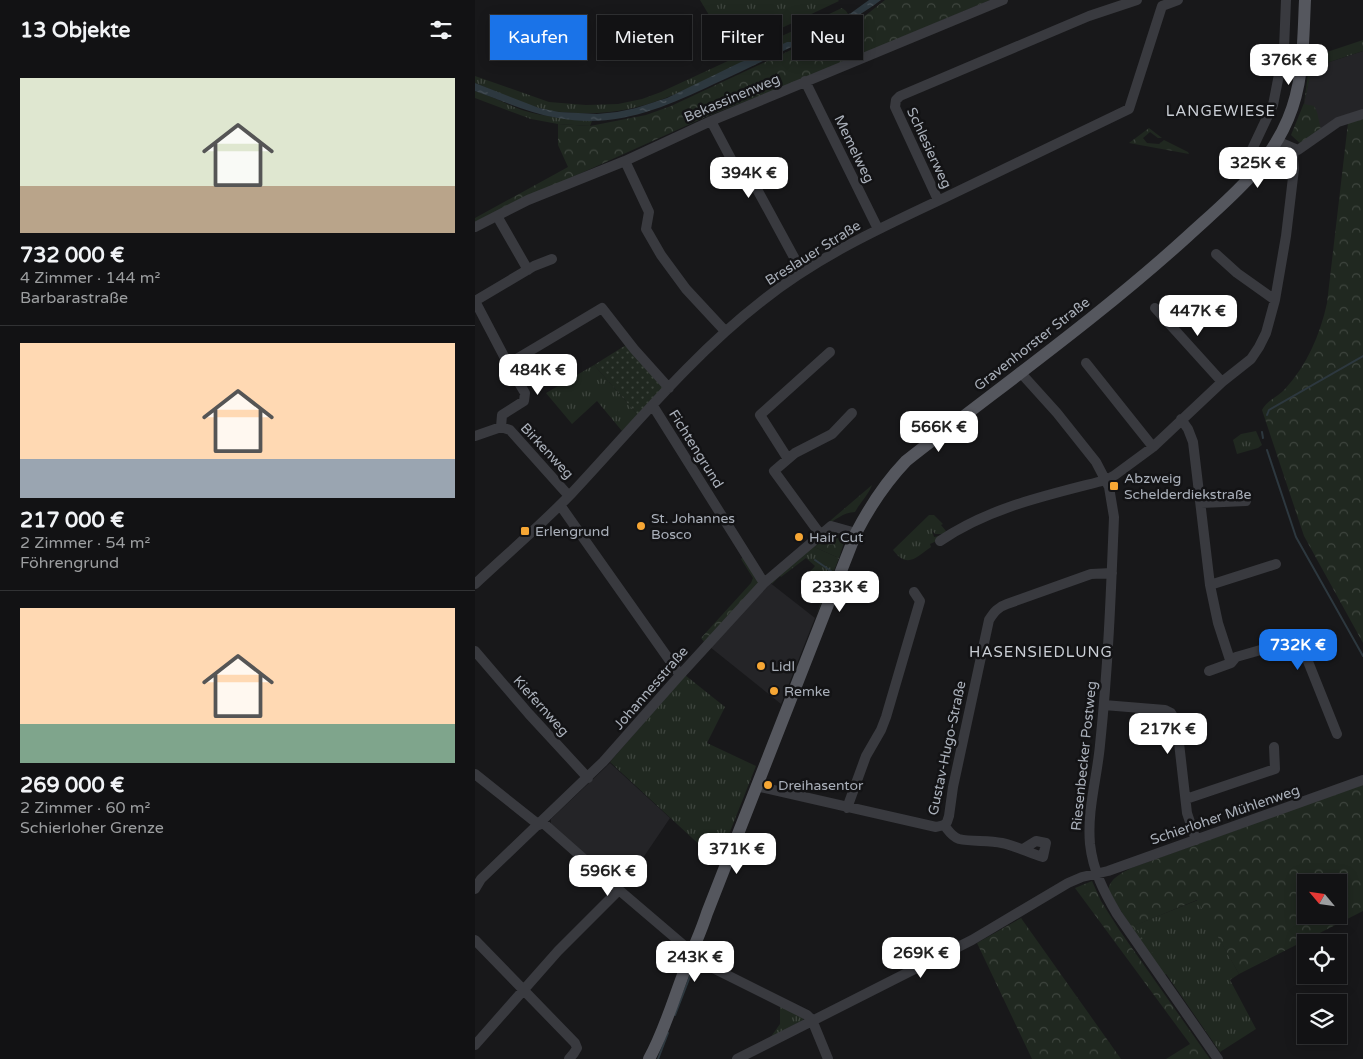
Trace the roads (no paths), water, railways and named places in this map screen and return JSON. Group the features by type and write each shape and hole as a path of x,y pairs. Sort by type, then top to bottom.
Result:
{"main road":[{"name":"Gravenhorster Straße","path":"649,1059 661,1035 756,786 856,534 868,510 882,488 906,461 1145,275 1241,188 1261,166 1277,141 1292,108 1300,76 1305,0"}],"street":[{"name":"Bekassinenweg","path":"475,228 528,200 625,161 711,121 805,81 1003,0"},
{"name":"Schlesierweg","path":"938,200 895,107 896,100 900,96 1089,16 1137,0"},
{"path":"1152,0 1162,6 1178,0"},
{"path":"1247,160 1273,105 1284,49 1286,0"},
{"name":"Breslauer Straße","path":"475,584 569,496 669,388 725,331 762,300 802,272 846,245 1129,109 1162,6"},
{"name":"Memelweg","path":"805,81 878,229"},
{"path":"1277,141 1294,150 1302,149 1338,122 1363,114"},
{"path":"711,121 738,172 753,180 802,272"},
{"path":"940,541 972,521 996,510 1106,480 1115,475 1153,447 1181,419 1251,358 1266,333 1275,300 1286,236 1294,168 1294,150"},
{"path":"625,161 649,212 646,229 661,255 686,289 725,331"},
{"path":"497,216 528,270"},
{"path":"1216,254 1237,273 1275,300"},
{"path":"501,427 502,415 523,401 525,393 475,301 528,270 553,259"},
{"path":"509,364 602,308 634,349 669,388"},
{"path":"1155,308 1222,382"},
{"path":"788,459 760,415 829,352"},
{"path":"1086,363 1153,447"},
{"name":"Riesenbecker Postweg","path":"1020,372 1084,446 1106,480 1111,495 1114,517 1104,705 1090,816 1090,843 1096,873 1104,892 1117,914 1218,1059"},
{"name":"Fichtengrund","path":"653,406 764,583"},
{"path":"820,534 773,471 795,452 832,434 852,413"},
{"path":"1181,419 1188,429 1193,442 1210,585 1218,623 1231,663"},
{"name":"Birkenweg","path":"475,436 501,427 510,430 569,496"},
{"path":"1201,504 1246,501"},
{"path":"560,505 680,674"},
{"name":"Johannesstraße","path":"475,889 478,877 541,824 588,778 764,583 820,534 833,526 856,534"},
{"path":"1210,585 1276,564"},
{"name":"Gustav-Hugo-Straße","path":"756,786 935,827 944,825 949,816 953,787 989,620 993,613 998,607 1091,574 1112,573"},
{"path":"847,808 867,756 886,717 920,602 913,592"},
{"path":"1209,671 1231,663 1236,657 1299,639 1337,734"},
{"name":"Kiefernweg","path":"475,651 529,714 588,778"},
{"path":"1104,705 1165,710 1171,713 1178,734 1187,813 1191,831 1196,840"},
{"path":"1185,799 1275,769 1274,746"},
{"path":"475,774 541,824 619,890 697,960 807,1015 812,1020 828,1059"},
{"name":"Schierloher Mühlenweg","path":"737,1059 972,940 1082,877 1108,871 1363,780"},
{"path":"944,825 952,835 959,839 991,841 1023,849"},
{"path":"475,1045 558,951 619,890"},
{"path":"475,940 575,1043 577,1048 575,1054 569,1059"}],"water":[{"path":"869,0 881,0 859,15 845,15"},
{"path":"792,42 792,46 782,51 782,44"},
{"path":"763,60 695,93 658,108 639,114 600,121 579,121 547,116 475,91 475,83 539,108 559,112 597,114 617,112 667,98 741,62"}],"waterway":[{"path":"1267,415 1269,410 1363,356"},
{"path":"1262,432 1263,438"},
{"path":"1267,450 1296,537 1363,656"},
{"path":"815,560 831,571 821,589"},
{"path":"675,1015 694,966"},
{"path":"658,1059 668,1033"}],"place":[{"name":"Abzweig Schelderdiekstraße","path":"1114,486"},
{"name":"St. Johannes Bosco","path":"641,526"},
{"name":"Erlengrund","path":"525,531"},
{"name":"Hair Cut","path":"799,537"},
{"name":"Lidl","path":"761,666"},
{"name":"Remke","path":"774,691"},
{"name":"Dreihasentor","path":"768,785"}],"district":[{"name":"LANGEWIESE","path":"1221,111"},
{"name":"HASENSIEDLUNG","path":"1041,652"}]}
